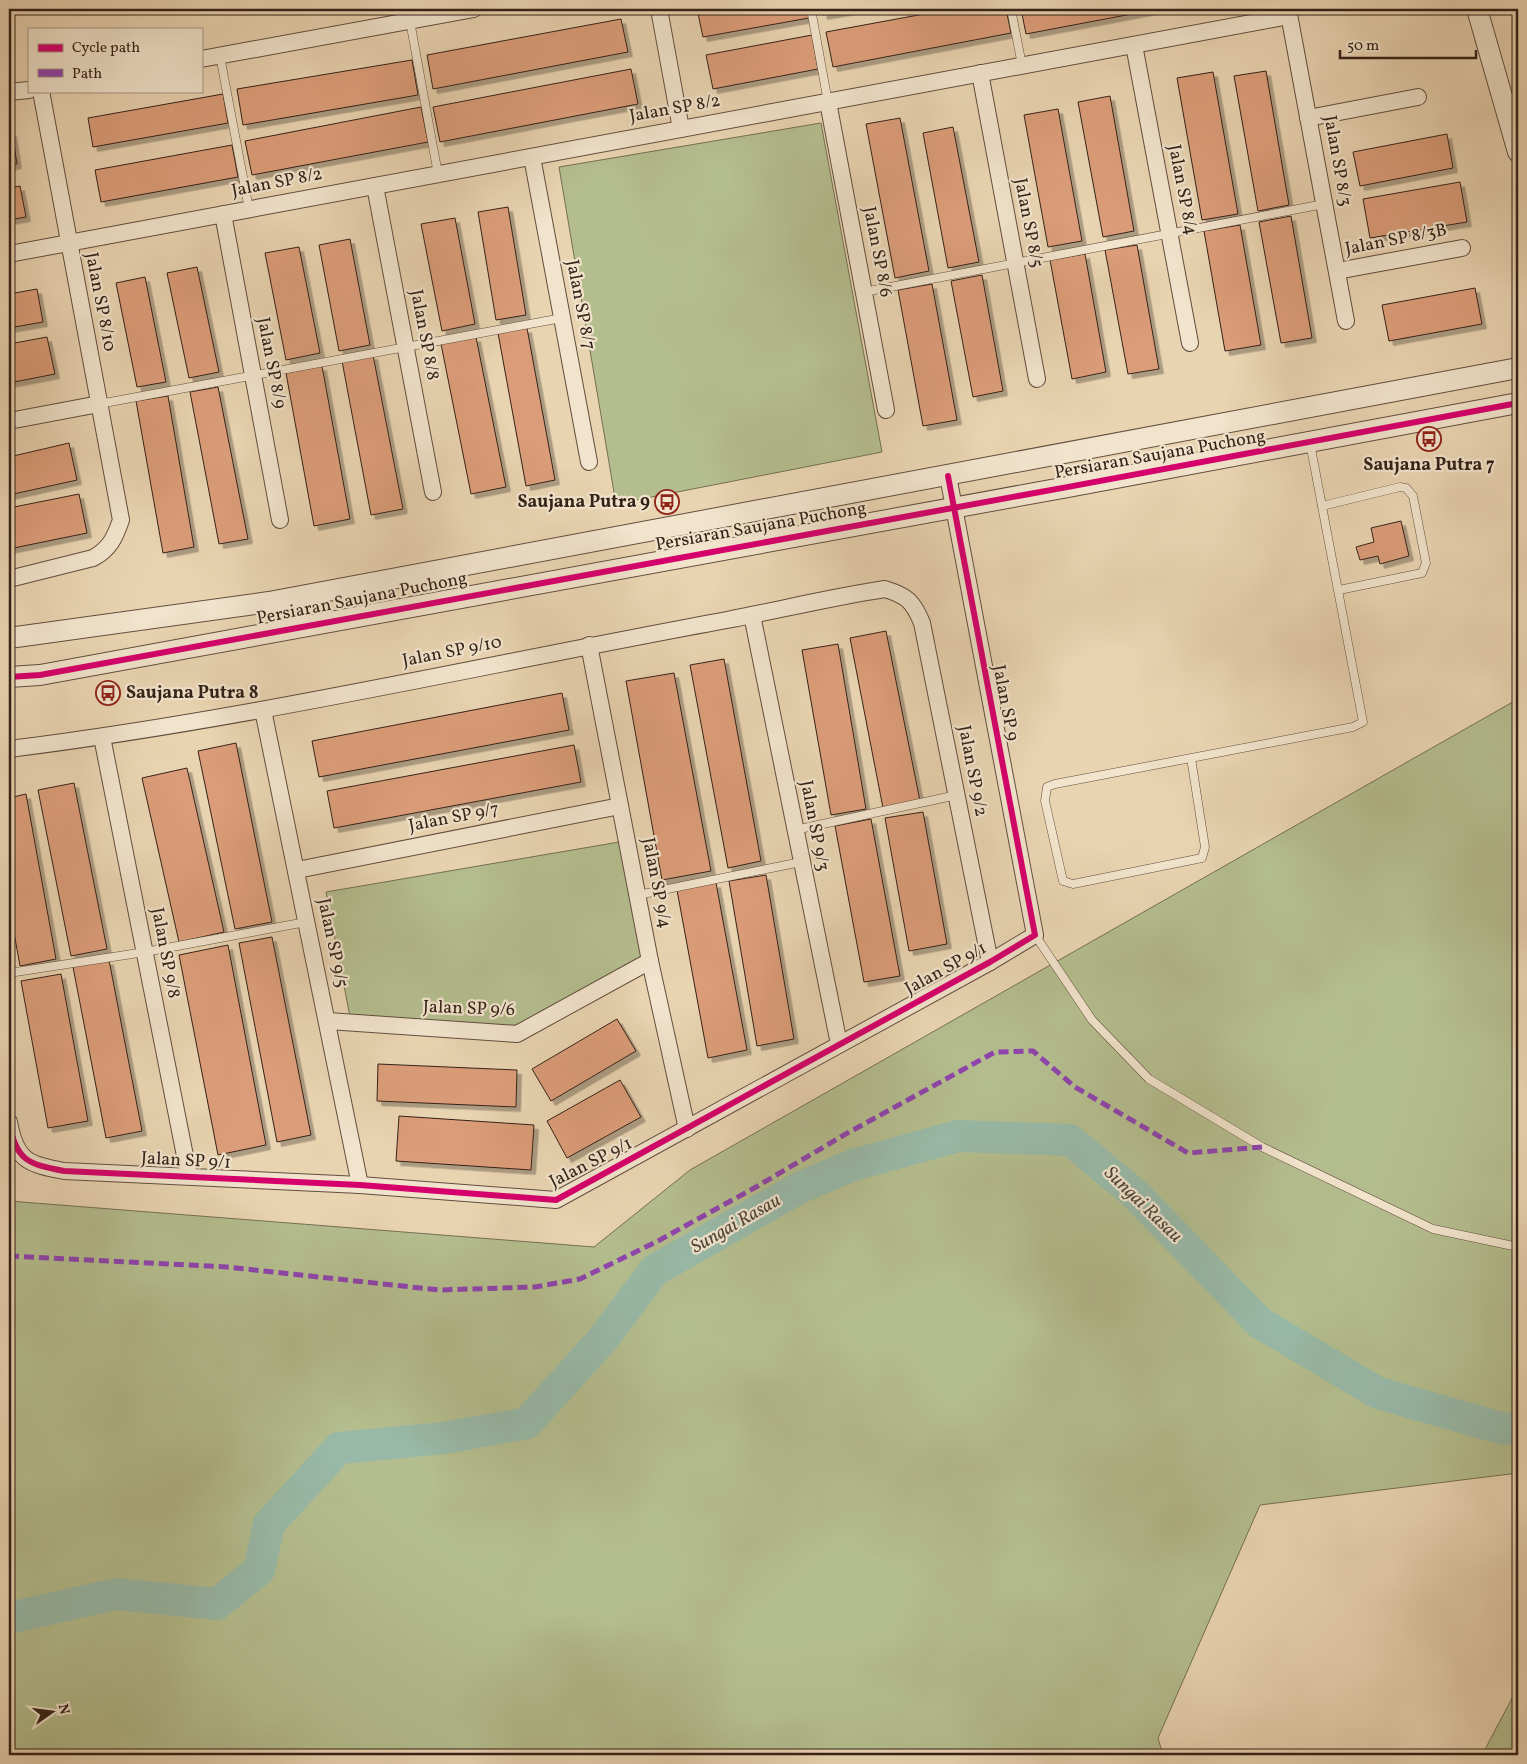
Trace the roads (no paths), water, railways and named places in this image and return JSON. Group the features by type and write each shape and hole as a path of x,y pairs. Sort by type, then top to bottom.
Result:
{"street":[{"path":"202,59 474,9"},
{"path":"659,9 681,129"},
{"path":"1477,9 1518,152"},
{"name":"Jalan SP 8/2","path":"9,254 1134,45 1289,12"},
{"name":"Jalan SP 8/3","path":"1289,12 1346,320"},
{"name":"Jalan SP 8/4","path":"1134,45 1190,343"},
{"name":"Jalan SP 8/5","path":"980,73 1037,380"},
{"path":"9,92 28,90"},
{"name":"Jalan SP 8/10","path":"9,579 94,558 104,552 109,545 121,520 41,92"},
{"path":"1308,118 1418,97"},
{"name":"Jalan SP 8/6","path":"828,102 886,410"},
{"name":"Jalan SP 8/7","path":"532,156 589,462"},
{"name":"Jalan SP 8/8","path":"375,186 433,492"},
{"name":"Jalan SP 8/9","path":"223,214 280,520"},
{"name":"Jalan SP 8/3B","path":"1337,272 1462,248"},
{"path":"1499,371 1518,356"},
{"name":"Persiaran Saujana Puchong","path":"9,638 269,602 671,525 948,476 1518,368"},
{"name":"Persiaran Saujana Puchong","path":"9,677 40,675 491,590 953,508 1518,403"},
{"path":"9,421 99,404"},
{"name":"Jalan SP 9","path":"948,476 1035,935"},
{"name":"Jalan SP 9/10","path":"9,749 102,737 263,710 589,645 885,589 902,594"},
{"name":"Jalan SP 9/2","path":"902,594 915,606 922,623 990,962"},
{"name":"Jalan SP 9/3","path":"752,615 800,862 839,1044"},
{"name":"Jalan SP 9/4","path":"589,645 650,961 687,1129"},
{"name":"Jalan SP 9/5","path":"263,710 360,1185"},
{"name":"Jalan SP 9/8","path":"102,737 189,1176"},
{"name":"Jalan SP 9/7","path":"296,870 620,806"},
{"name":"Jalan SP 9/1","path":"9,1122 20,1154 34,1165 64,1171 360,1185 556,1200 990,962 1035,935"},
{"name":"Jalan SP 9/6","path":"328,1021 517,1034 650,961"}],"lane":[{"path":"811,9 828,102"},
{"path":"1011,9 1022,65"},
{"path":"410,21 438,174"},
{"path":"220,56 248,209"},
{"path":"864,292 1324,204"},
{"path":"99,404 562,318"},
{"path":"1190,758 1205,847 1202,858 1073,884 1063,881 1044,801 1047,787 1055,784 1190,758 1352,727 1363,722 1310,442"},
{"path":"1322,506 1400,487 1406,488 1413,496 1426,563 1422,573 1339,590"},
{"path":"795,830 957,795"},
{"path":"638,895 800,862"},
{"path":"9,974 145,952 306,922"},
{"path":"1035,935 1092,1020 1149,1079 1262,1147 1433,1229 1518,1247"}],"waterway":[{"name":"Sungai Rasau","path":"9,1618 116,1594 217,1604 259,1570 269,1524 339,1448 444,1438 527,1423 602,1340 655,1270 799,1188 853,1165 958,1136 1070,1140 1135,1194 1260,1323 1378,1393 1504,1429 1518,1428"}],"place":[{"name":"Saujana Putra 7","path":"1429,439"},
{"name":"Saujana Putra 9","path":"667,502"},
{"name":"Saujana Putra 8","path":"108,693"}]}
